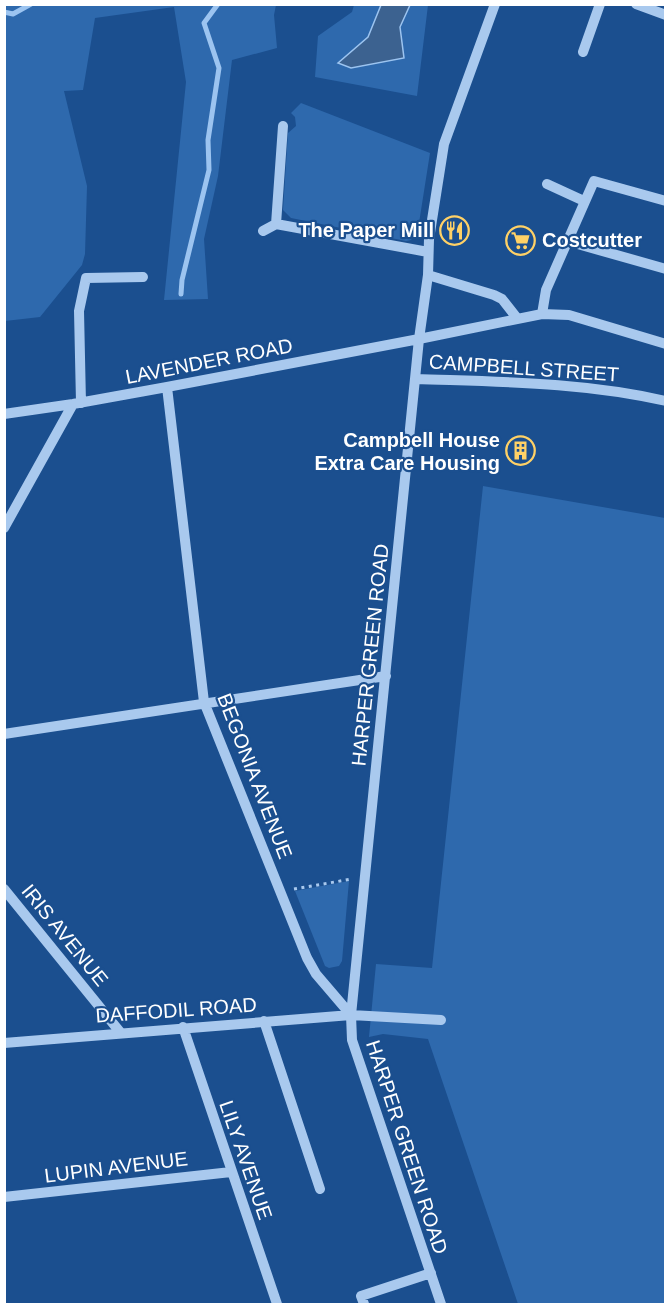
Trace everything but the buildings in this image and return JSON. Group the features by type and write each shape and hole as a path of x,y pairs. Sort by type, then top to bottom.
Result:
{"street":[{"name":"HARPER GREEN ROAD","path":"441,1305 352,1040 351,1015 419,339 428,275 428,252 444,144 495,4"},
{"path":"583,52 600,4"},
{"path":"636,4 666,15"},
{"path":"276,224 283,126"},
{"path":"542,314 546,290 594,181 666,201"},
{"path":"547,184 584,201"},
{"path":"263,231 276,224 428,252"},
{"path":"567,241 666,269"},
{"path":"428,275 494,295 502,299 517,318"},
{"path":"4,528 77,403 80,311 86,278 143,277"},
{"name":"CAMPBELL STREET","path":"419,339 542,314 569,315 666,344"},
{"name":"LAVENDER ROAD","path":"4,414 167,387 419,339"},
{"name":"CAMPBELL STREET","path":"416,379 568,384 624,391 666,401"},
{"name":"BEGONIA AVENUE","path":"167,387 204,702 307,958 316,974 351,1015"},
{"path":"4,734 386,676"},
{"name":"IRIS AVENUE","path":"4,889 120,1032"},
{"name":"DAFFODIL ROAD","path":"4,1043 351,1015 441,1020"},
{"path":"264,1022 320,1189"},
{"name":"LILY AVENUE","path":"183,1027 277,1305"},
{"name":"LUPIN AVENUE","path":"4,1197 231,1172"},
{"path":"364,1305 361,1296 431,1273"}],"path":[{"path":"280,891 365,877"}],"shaded area":[{"path":"4,5 276,5 274,15 277,48 232,60 218,176 204,239 208,299 164,300 186,82 174,7 95,18 83,90 64,91 87,186 85,254 82,265 40,317 5,321"},
{"path":"354,5 428,5 417,96 315,77 318,36 352,12"},
{"path":"381,5 410,5 400,27 404,58 351,68 338,63 368,37"},
{"path":"301,103 430,153 419,223 411,240 406,241 291,218 283,210 288,133 296,126 295,117 291,113"},
{"path":"483,486 665,518 665,1304 518,1304 428,1039 383,1034 369,1037 376,964 432,968"},
{"path":"349,881 342,961 339,966 329,968 325,966 295,891"}],"waterway":[{"path":"4,12 13,14 31,4"},
{"path":"181,294 182,280 209,170 208,140 219,68 204,23 218,4"}],"place":[{"name":"The Paper Mill","path":"455,230"},
{"name":"Costcutter","path":"521,240"},
{"name":"Campbell House Extra Care Housing","path":"521,451"}]}
